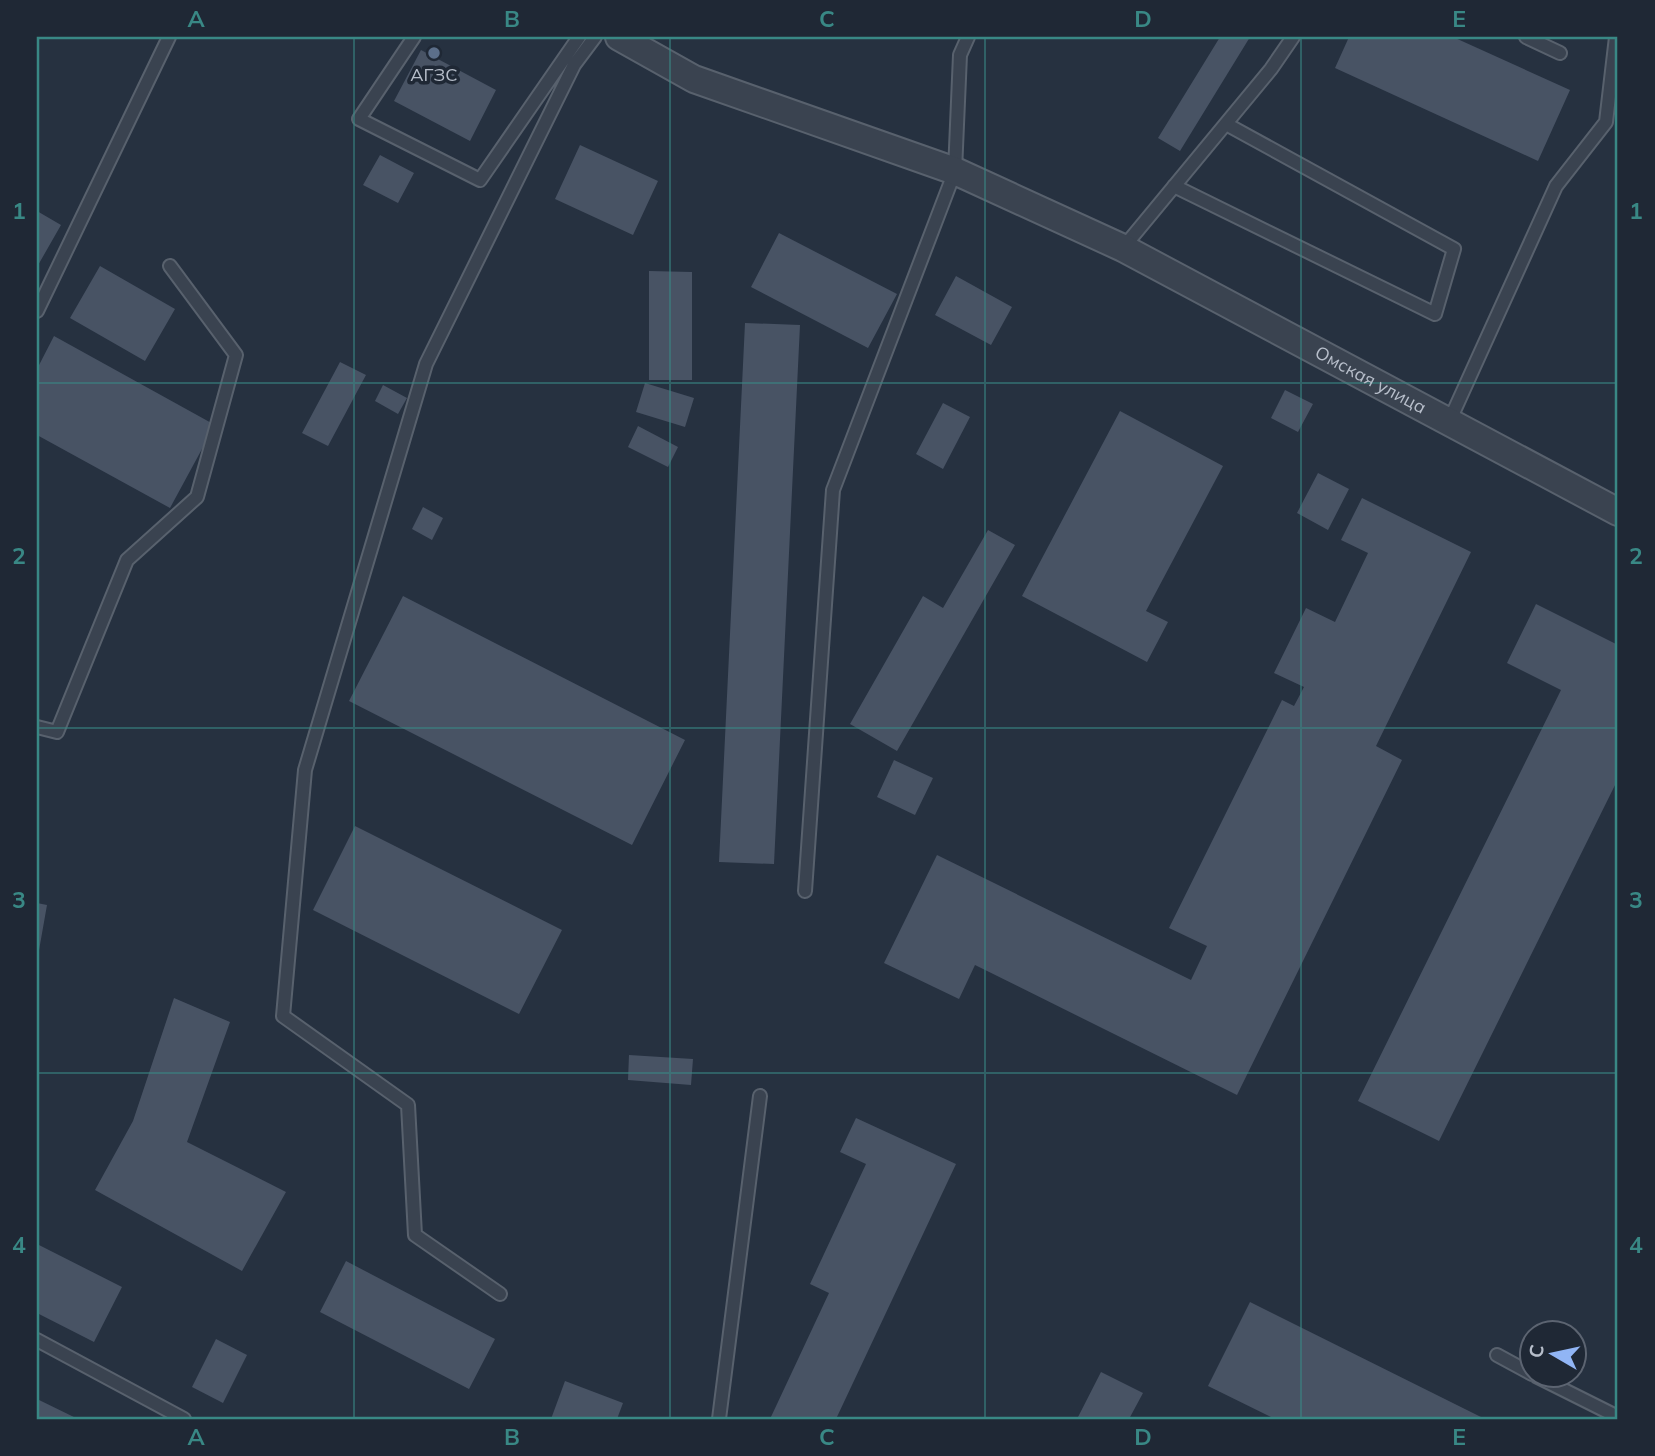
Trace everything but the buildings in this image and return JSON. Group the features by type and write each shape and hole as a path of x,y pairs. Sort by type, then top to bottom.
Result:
{"street":[{"name":"Омская улица","path":"619,37 694,79 956,171 1123,248 1618,512"}],"lane":[{"path":"37,311 169,37"},
{"path":"414,37 359,119 480,180 579,37"},
{"path":"500,1294 415,1235 408,1105 283,1016 305,770 426,364 574,65 595,37"},
{"path":"805,891 834,490 956,171 960,55 968,37"},
{"path":"1123,248 1271,69 1293,37"},
{"path":"1526,37 1560,53"},
{"path":"1449,422 1556,186 1606,122 1616,37"},
{"path":"1174,186 1435,314 1454,249 1226,124"},
{"path":"37,727 57,732 127,560 197,497 236,355 170,266"},
{"path":"719,1419 760,1097"},
{"path":"37,1340 184,1419"},
{"path":"1497,1355 1518,1366"},
{"path":"1564,1390 1618,1417"}],"place":[{"name":"АГЗС","path":"434,53"}]}
